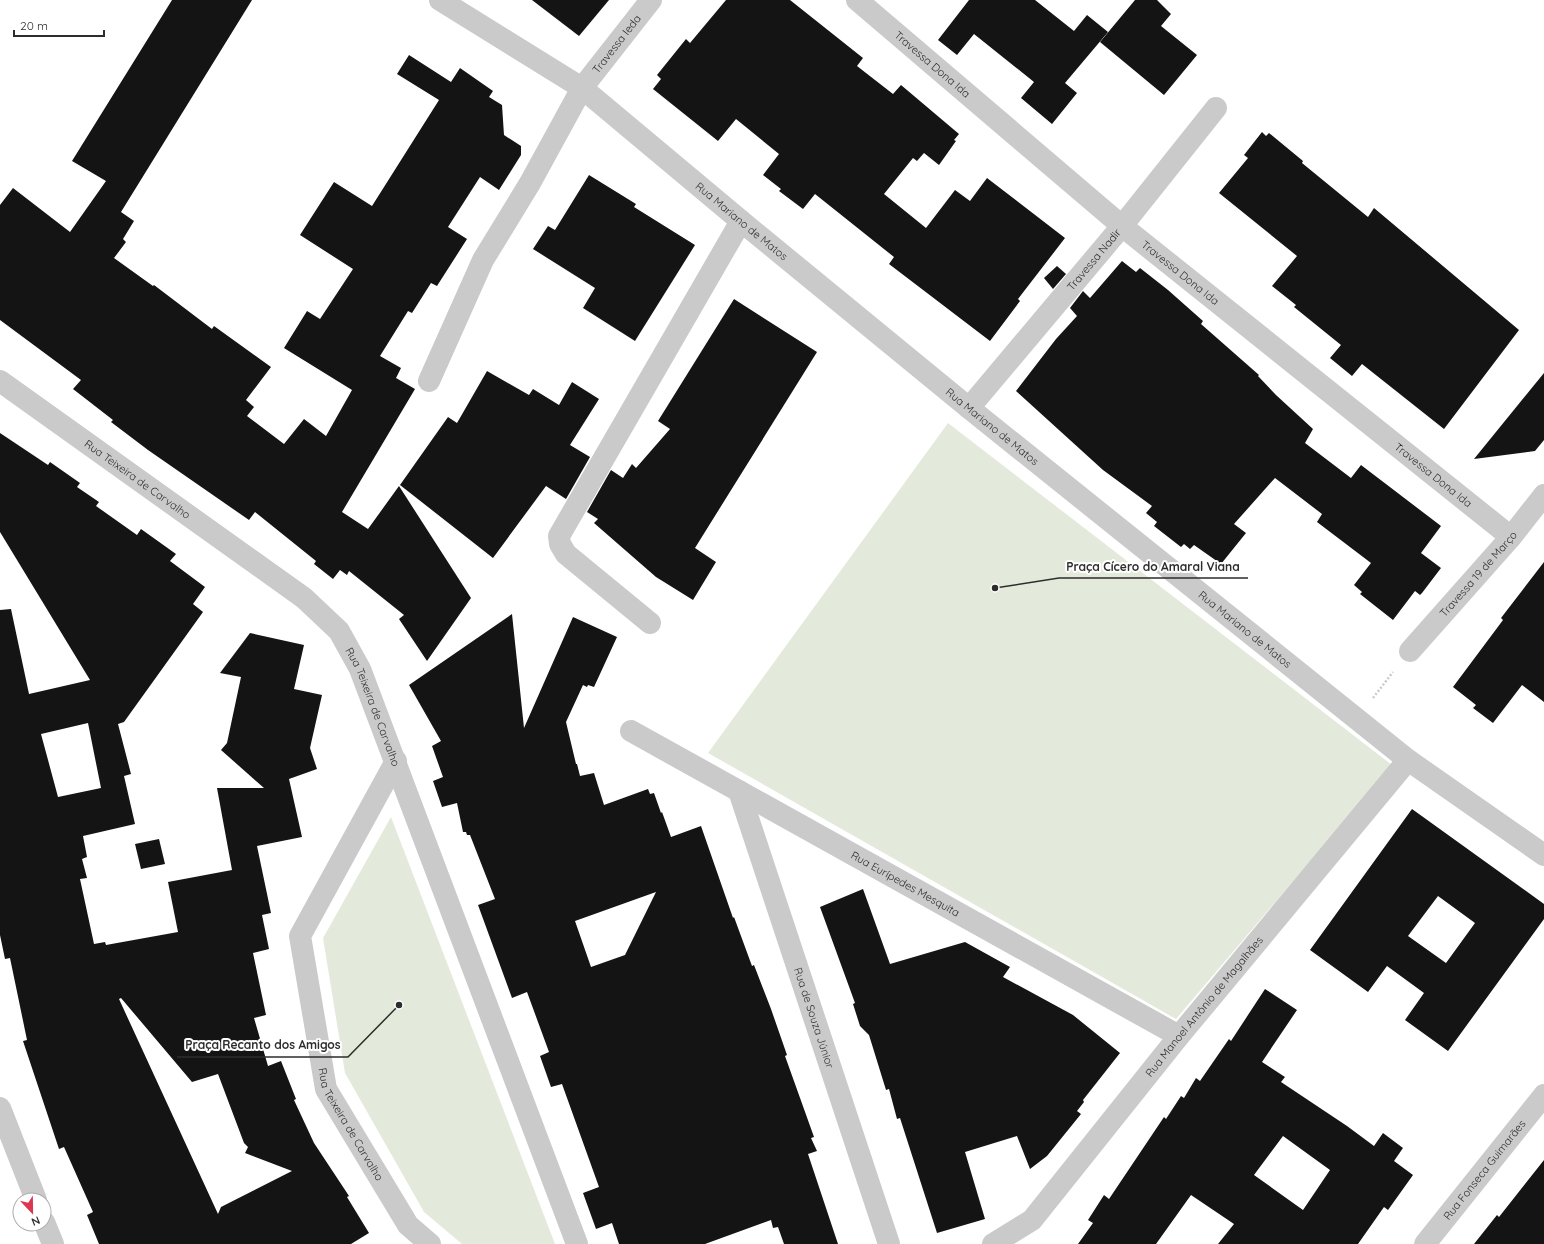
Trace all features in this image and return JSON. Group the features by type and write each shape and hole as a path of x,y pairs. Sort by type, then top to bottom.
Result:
{"street":[{"name":"Rua Mariano de Matos","path":"440,0 582,88 969,408 1408,760 1544,855"},
{"name":"Travessa Ieda","path":"429,381 483,260 530,183 582,88 651,0"},
{"name":"Travessa Dona Ida","path":"857,0 1122,226 1511,537"},
{"name":"Travessa Nadir","path":"969,408 1122,226 1216,108"},
{"path":"650,623 566,554 560,544 559,536 741,221"},
{"name":"Rua Teixeira de Carvalho","path":"0,381 304,598 339,631 360,669 396,761 300,936 326,1089 408,1225 430,1244"},
{"name":"Travessa 19 de Março","path":"1410,651 1511,537 1544,495"},
{"name":"Rua Eurípedes Mesquita","path":"632,731 1179,1036"},
{"name":"Rua Manoel Antônio de Magalhães","path":"993,1244 1032,1220 1179,1036 1408,760"},
{"path":"396,761 577,1244"},
{"name":"Rua de Souza Júnior","path":"739,791 889,1244"},
{"name":"Rua Fonseca Guimarães","path":"1425,1244 1544,1095"},
{"path":"0,1108 33,1192"},
{"path":"48,1232 53,1244"}],"path":[{"path":"1356,718 1410,651"}],"green space":[{"path":"948,423 1392,765 1176,1019 708,753"},
{"path":"391,817 555,1244 462,1244 424,1212 345,1073 323,938"}],"building":[{"path":"172,0 252,0 121,212 134,221 123,239 126,242 114,258 153,286 154,285 212,329 214,326 271,367 246,400 254,407 247,416 284,444 304,419 326,436 352,390 284,348 307,311 320,319 353,269 300,235 334,182 372,206 439,100 397,74 409,55 451,82 460,68 493,91 489,97 502,105 504,135 521,146 521,155 499,190 480,177 448,227 467,239 437,286 431,283 412,313 408,311 380,356 401,368 396,378 415,389 342,512 368,529 399,486 471,598 427,661 399,619 404,615 349,571 347,575 340,570 333,579 314,564 316,561 255,512 249,520 148,450 111,422 113,420 73,389 81,380 0,320 0,205 13,188 70,232 106,181 72,161"},
{"path":"532,0 609,0 579,36"},
{"path":"726,0 790,0 863,58 857,66 893,94 901,85 959,134 954,140 956,141 939,165 924,153 917,161 913,158 884,194 926,228 955,190 970,201 987,178 1065,238 1018,299 1020,301 990,341 889,264 894,257 815,194 803,209 779,191 781,189 763,175 779,154 736,119 718,141 653,89 661,79 657,75 686,39 690,43"},
{"path":"969,0 1035,0 1074,31 1087,15 1108,32 1065,83 1077,93 1052,124 1021,98 1034,82 974,34 957,55 938,40"},
{"path":"1135,0 1157,0 1171,14 1161,26 1197,55 1164,95 1100,42"},
{"path":"1262,132 1266,136 1269,133 1303,161 1302,163 1368,217 1374,208 1519,330 1444,429 1362,364 1352,376 1330,358 1341,345 1294,307 1296,305 1272,286 1297,256 1219,193 1248,158 1244,155"},
{"path":"589,175 636,204 634,207 695,245 635,341 583,308 595,288 533,249 548,226 555,230"},
{"path":"1122,261 1136,272 1140,268 1168,290 1203,321 1201,324 1259,375 1258,376 1276,395 1313,429 1305,443 1351,478 1361,465 1441,526 1421,553 1441,568 1420,595 1415,591 1393,620 1360,594 1362,592 1354,585 1371,563 1317,522 1322,514 1275,478 1234,524 1246,533 1221,564 1194,545 1190,549 1184,544 1181,547 1154,526 1157,522 1146,513 1152,506 1103,470 1016,391 1056,339 1077,316 1070,308 1083,291 1090,298"},
{"path":"1057,266 1066,274 1053,289 1044,278"},
{"path":"734,299 817,352 695,548 716,562 693,600 656,577 594,523 598,519 587,512 611,470 623,478 632,464 636,468 670,429 658,421"},
{"path":"487,371 529,395 533,389 559,405 572,382 599,399 570,445 590,457 566,499 546,486 493,558 400,485 448,417 457,423"},
{"path":"1544,373 1544,440 1535,451 1474,459"},
{"path":"0,433 48,465 50,462 80,483 77,487 99,502 96,506 137,535 141,529 176,554 170,561 205,587 193,604 203,612 124,722 118,724 131,774 124,776 135,824 83,836 87,857 82,859 87,878 80,879 94,944 105,942 106,945 178,932 168,882 232,870 217,788 264,788 221,750 227,743 241,677 220,673 250,633 304,645 294,689 322,695 310,748 317,769 289,779 302,837 257,846 271,913 262,915 269,949 253,953 266,1015 254,1018 268,1066 281,1061 296,1099 294,1100 314,1143 349,1196 347,1197 369,1233 351,1244 99,1244 87,1215 93,1212 64,1147 59,1149 23,1041 27,1040 10,958 5,959 0,935 0,610 11,609 29,694 90,680 0,532","holes":["88,723 101,788 58,797 41,734","121,998 192,1082 218,1074 244,1143 248,1147 245,1153 292,1171 221,1207 218,1214 119,999"]},
{"path":"1544,562 1544,702 1522,685 1493,723 1473,708 1476,705 1453,687 1503,620 1501,618"},
{"path":"512,614 524,728 573,617 617,637 594,687 588,685 587,687 583,685 566,722 580,776 594,773 604,805 648,789 650,794 654,793 671,837 701,826 733,918 734,917 752,966 754,965 771,1009 787,1055 785,1056 814,1137 811,1138 817,1151 808,1154 838,1244 784,1244 778,1227 773,1228 771,1220 705,1244 619,1244 612,1223 596,1229 583,1193 599,1187 562,1084 551,1087 540,1056 549,1052 527,992 512,998 478,905 495,899 470,835 463,832 457,803 442,807 433,781 443,777 432,746 441,741 409,685","holes":["656,892 625,955 591,967 575,921"]},
{"path":"1412,809 1544,904 1544,919 1448,1051 1405,1020 1424,993 1387,966 1368,992 1310,950","holes":["1438,896 1475,923 1446,963 1408,936"]},
{"path":"159,839 165,864 141,869 135,844"},
{"path":"863,889 890,964 965,942 1010,967 1003,977 1073,1015 1120,1053 1083,1100 1084,1102 1077,1111 1081,1114 1047,1156 1030,1169 1017,1136 965,1152 985,1219 937,1233 900,1118 897,1119 889,1089 886,1090 869,1035 860,1026 853,1004 855,1003 820,907"},
{"path":"1265,989 1297,1010 1262,1062 1285,1077 1281,1082 1374,1146 1383,1133 1403,1148 1394,1161 1413,1175 1388,1210 1384,1207 1358,1244 1218,1244 1234,1224 1191,1195 1156,1244 1078,1244 1093,1223 1088,1220 1104,1195 1109,1199 1164,1117 1166,1119 1181,1096 1184,1098 1196,1078 1200,1081 1229,1039 1231,1041","holes":["1283,1136 1330,1170 1303,1210 1254,1175"]},
{"path":"1544,1160 1544,1244 1474,1244 1497,1215 1499,1217"}],"place":[{"name":"Praça Cícero do Amaral Viana","path":"995,588"},
{"name":"Praça Recanto dos Amigos","path":"399,1005"}]}
